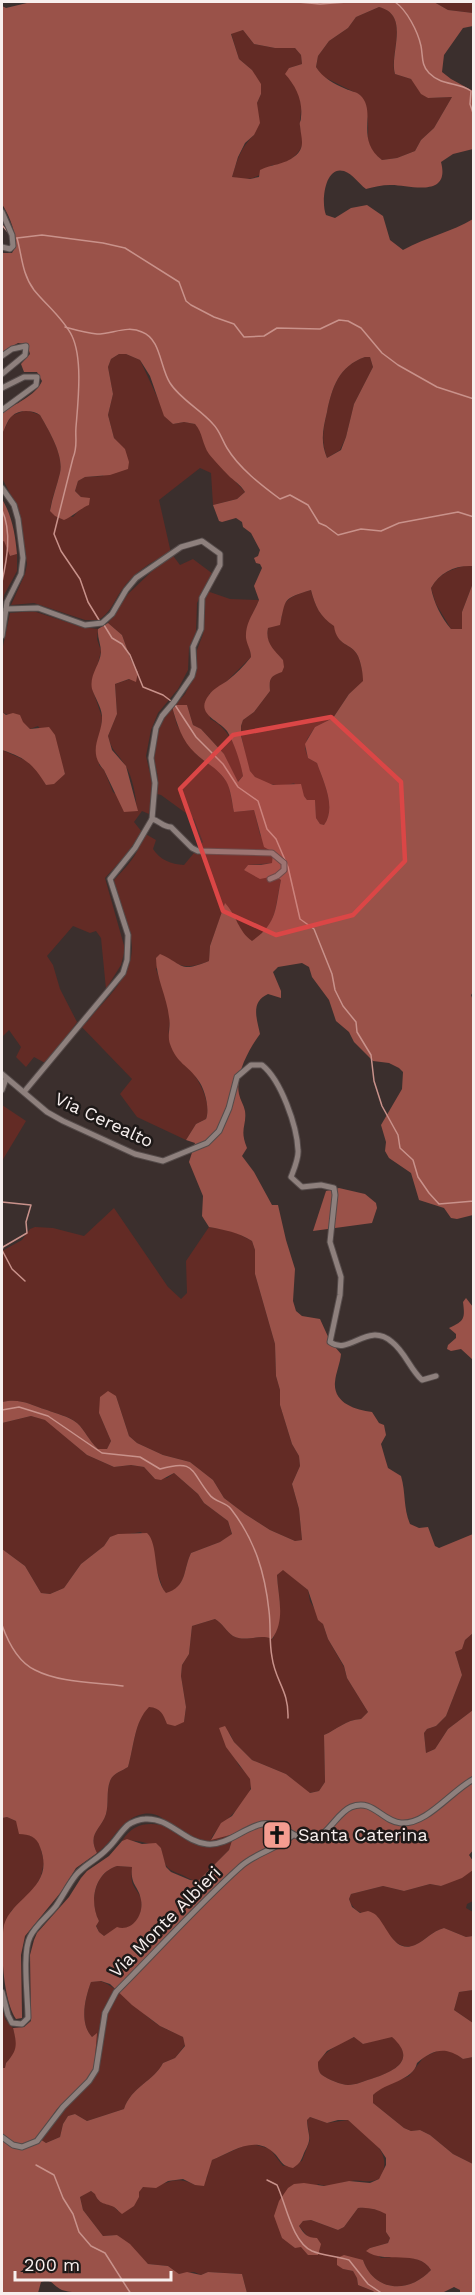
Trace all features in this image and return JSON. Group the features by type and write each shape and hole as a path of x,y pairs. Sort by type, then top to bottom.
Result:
{"street":[{"path":"2,212 13,242 10,249 2,247"},
{"path":"2,356 26,346 25,355 2,374"},
{"path":"2,388 24,377 37,377 36,385 2,410"},
{"path":"2,488 14,505 23,558 21,574 10,595 6,609 2,636"},
{"path":"6,609 39,609 95,625 112,614 136,578 181,547 202,540 220,554 220,565 202,598 201,629 193,647 192,676 162,716 156,728 151,758 155,783 152,819 135,848 125,862 114,871 110,879 128,935 127,960 123,972 24,1092"},
{"path":"152,819 159,821 165,827 171,827 198,851 272,853 284,863 284,870 270,879"},
{"name":"Via Cerealto","path":"2,1090 4,1077 63,1121 135,1154 163,1161 207,1143 219,1131 229,1108 237,1077 251,1065 262,1065 272,1072 295,1129 299,1152 291,1177 302,1187 321,1185 334,1188 330,1242 341,1277 340,1294 330,1342 345,1346 368,1334 378,1335 391,1340 422,1380 436,1376"},
{"path":"2,1992 12,2023 22,2024 28,2018 26,1949 30,1936 57,1904 77,1874 106,1850 129,1823 143,1819 159,1820 194,1840 207,1844 221,1842 261,1824 271,1823 293,1835 307,1839 316,1838 351,1808 369,1806 393,1821 410,1822 432,1811 474,1779"},
{"name":"Via Monte Albieri","path":"2,2137 13,2145 22,2147 37,2141 96,2070 105,2013 116,1992 241,1866 293,1835"}],"highlighted area":[{"path":"331,717 401,782 405,861 353,915 276,935 223,911 180,789 233,735"}],"shaded area":[{"path":"31,2 434,2 448,10 473,13 473,26 463,28 444,55 442,72 473,91 473,149 453,154 441,162 440,181 433,186 390,185 366,189 350,174 337,171 328,179 324,203 326,215 335,218 351,208 367,205 383,216 390,240 403,250 473,219 473,566 460,567 443,574 431,588 436,604 447,624 451,629 462,629 462,612 473,583 474,991 471,995 474,1003 473,1215 457,1219 451,1218 444,1208 419,1200 411,1173 389,1158 385,1151 386,1142 381,1125 402,1089 403,1072 389,1063 373,1061 354,1042 349,1032 336,1021 329,1000 312,977 309,967 302,963 278,967 273,972 281,991 281,998 268,994 262,997 257,1006 256,1017 260,1034 244,1062 238,1086 244,1109 243,1132 247,1148 242,1156 254,1172 272,1205 278,1205 295,1269 293,1301 296,1311 302,1316 320,1319 330,1341 341,1354 335,1382 338,1395 341,1400 352,1407 372,1412 379,1423 384,1425 386,1435 381,1444 388,1468 401,1476 410,1524 419,1528 428,1527 435,1546 439,1548 473,1534 473,1633 465,1640 462,1649 455,1652 462,1675 446,1716 424,1733 426,1753 435,1749 448,1729 473,1710 474,1849 469,1855 473,1861 473,1870 462,1878 441,1886 430,1884 404,1891 383,1886 351,1894 349,1899 352,1907 360,1913 368,1911 376,1915 392,1938 402,1946 415,1945 444,1928 466,1937 473,1936 473,1990 459,1992 454,2010 473,2023 473,2057 463,2059 451,2052 434,2052 417,2063 405,2078 373,2095 373,2103 404,2128 411,2131 420,2130 430,2135 453,2154 473,2164 473,2293 460,2293 460,2290 454,2287 442,2293 375,2293 358,2285 353,2271 337,2265 337,2258 344,2255 363,2260 368,2271 375,2278 384,2284 393,2286 413,2283 431,2270 425,2263 418,2260 382,2257 366,2251 388,2243 390,2238 386,2232 386,2214 376,2210 358,2208 344,2227 338,2230 311,2220 303,2221 299,2226 308,2236 317,2238 321,2244 318,2255 308,2255 301,2247 295,2248 282,2238 274,2216 279,2201 288,2188 294,2184 304,2183 324,2186 349,2181 370,2183 379,2179 386,2165 386,2158 380,2149 348,2120 327,2123 310,2117 307,2120 308,2143 301,2160 293,2168 284,2165 268,2148 260,2145 244,2146 212,2160 204,2186 195,2185 183,2179 168,2181 156,2188 143,2187 134,2206 122,2214 114,2207 101,2202 91,2191 80,2197 83,2210 103,2236 117,2235 130,2244 148,2264 168,2266 179,2274 187,2272 201,2275 208,2272 242,2274 247,2293 76,2293 62,2290 47,2281 41,2282 38,2293 2,2293 2,2068 5,2068 15,2050 13,2028 24,2027 31,2021 30,1955 37,1933 69,1897 87,1871 109,1856 122,1841 127,1839 142,1844 156,1843 161,1848 166,1867 171,1872 198,1881 229,1850 234,1834 211,1840 221,1823 232,1816 251,1789 250,1779 226,1747 219,1728 225,1726 234,1742 252,1760 286,1774 310,1793 319,1791 325,1782 324,1735 346,1723 361,1719 368,1712 347,1678 344,1666 328,1639 323,1624 318,1620 308,1590 283,1570 277,1575 280,1616 272,1639 267,1637 238,1638 215,1619 192,1626 189,1654 182,1665 181,1676 186,1707 184,1722 175,1726 167,1724 161,1712 149,1707 140,1720 128,1767 115,1774 110,1781 106,1814 93,1841 97,1853 76,1868 61,1892 25,1936 21,1955 22,2018 16,2019 5,1986 2,1946 4,1925 16,1906 38,1882 43,1861 35,1838 19,1834 16,1821 7,1817 2,1818 2,1549 25,1566 41,1593 50,1594 64,1588 81,1564 104,1546 110,1537 118,1534 147,1533 151,1538 159,1578 166,1593 178,1587 191,1553 220,1542 232,1534 228,1521 204,1503 198,1494 174,1473 161,1480 155,1479 144,1467 131,1465 114,1467 87,1455 45,1420 31,1416 2,1423 2,1402 20,1401 66,1417 80,1426 98,1449 107,1449 111,1441 99,1413 100,1397 108,1391 116,1396 129,1436 137,1443 163,1455 190,1462 213,1480 224,1498 245,1514 270,1530 295,1541 302,1540 299,1509 292,1484 300,1466 299,1456 292,1444 280,1405 275,1344 255,1274 255,1250 252,1241 236,1233 209,1227 202,1216 203,1196 189,1162 195,1143 186,1140 196,1124 206,1119 206,1099 198,1080 179,1060 170,1044 168,1010 156,958 160,954 187,967 209,961 210,946 225,903 244,933 252,941 267,928 276,907 281,880 275,876 260,879 244,870 248,865 272,863 273,852 264,847 254,810 234,812 226,781 190,748 183,738 172,707 187,705 193,725 201,729 224,754 238,782 243,776 232,741 227,731 209,716 204,707 211,693 234,676 251,657 246,633 248,623 259,600 254,586 262,568 254,558 258,556 260,550 251,533 243,527 242,522 236,518 219,521 213,505 237,499 245,492 209,454 195,424 184,422 173,424 164,416 150,376 140,360 126,354 119,354 111,359 108,367 113,394 108,415 114,438 125,449 129,462 128,469 110,475 85,477 78,481 75,491 81,497 90,498 89,505 68,518 64,520 50,511 61,466 55,443 40,415 34,412 18,412 9,420 2,434 2,413 35,391 42,381 37,372 24,372 21,364 30,354 27,344 18,343 2,352 2,253 12,253 15,242 11,221 2,204 2,6 6,8","holes":["379,7 389,11 397,26 395,74 411,79 421,94 428,98 452,97 434,128 421,140 415,151 397,158 382,160 374,152 367,135 367,109 360,95 329,80 316,67 318,56 329,41 348,28 356,17","243,30 254,44 275,48 295,48 301,55 302,64 289,68 285,74 300,100 301,149 291,159 260,170 259,177 250,179 232,177 245,143 254,135 260,123 257,103 261,94 261,84 252,70 239,59 231,34","365,357 370,357 373,367 354,404 341,450 327,458 323,446 323,435 329,403 338,378 349,366","311,590 316,606 334,626 338,638 352,648 358,656 363,675 363,681 349,694 333,718 315,727 305,744 308,758 317,763 328,794 328,818 324,825 320,824 316,818 315,800 307,800 301,784 273,785 255,777 250,771 241,736 243,720 254,712 270,691 271,678 282,672 284,667 283,660 269,642 267,633 268,628 280,625 285,604 295,595","117,1866 132,1867 132,1878 140,1895 141,1906 139,1916 132,1925 117,1927 104,1936 96,1926 99,1921 94,1905 96,1889 103,1875","101,1981 110,1984 132,2005 160,2026 183,2037 185,2046 175,2058 163,2063 154,2075 132,2095 124,2109 87,2121 75,2114 68,2116 63,2124 60,2137 46,2143 37,2137 57,2109 81,2087 94,2070 97,2033 92,2037 88,2031 84,2018 85,2003 91,1982","354,2037 363,2044 392,2037 403,2052 403,2059 395,2069 351,2085 338,2083 322,2075 318,2062 327,2051"]},
{"path":"434,2 473,2 473,13 448,10"},
{"path":"379,7 389,11 397,26 395,74 411,79 428,98 452,97 434,128 421,140 415,151 397,158 382,160 370,147 368,120 360,95 322,76 316,67 318,56 329,41 348,28 356,17"},
{"path":"243,30 254,44 275,48 295,48 301,55 302,64 289,68 301,104 300,124 303,141 299,151 292,159 282,164 272,165 263,173 244,179 232,177 240,154 254,135 257,103 261,94 252,70 239,59 231,33"},
{"path":"119,354 126,354 140,360 160,403 173,424 184,422 195,424 202,432 205,446 210,454 245,492 237,499 213,505 211,473 200,468 159,500 171,553 180,565 193,559 213,574 204,590 230,599 259,600 247,633 251,657 227,681 209,694 210,719 223,729 233,743 243,776 237,782 224,754 201,729 193,725 187,705 175,705 185,694 196,672 197,650 203,634 205,605 203,591 197,603 196,632 189,648 188,670 178,689 158,713 151,730 146,756 154,791 158,777 154,758 156,738 164,718 172,707 177,725 196,754 217,770 228,783 234,812 254,810 260,835 273,852 272,863 248,865 244,870 275,876 281,880 271,921 261,935 252,942 243,935 225,904 210,946 209,961 187,966 177,964 166,957 156,969 168,1006 170,1037 206,1098 206,1119 196,1124 186,1140 137,1117 120,1094 132,1079 77,1022 47,1064 34,1057 26,1067 16,1057 21,1047 9,1030 2,1037 2,750 27,761 39,772 46,785 65,774 61,761 38,726 30,729 22,722 2,712 2,651 10,613 33,611 82,627 98,629 97,639 101,651 92,688 102,717 99,765 104,770 113,792 137,811 130,775 113,749 108,736 117,714 115,684 130,679 138,672 122,635 108,623 128,594 170,554 149,564 137,573 109,611 98,620 85,620 34,603 11,605 27,564 19,511 2,478 2,434 11,416 26,410 40,415 55,443 61,466 50,510 73,517 80,509 81,497 75,491 78,481 85,477 103,476 119,444 114,438 108,415 113,394 108,367 111,359","holes":["153,793 161,795 194,819 203,842 184,865 162,859 153,849 156,840 142,832 134,822 142,811 149,814","142,833 136,853 114,880 132,948 126,971 120,982 87,1022 77,1022 60,989 53,965 47,956 73,926 90,933 96,931 101,938 106,989 121,965 125,949 105,878"]},
{"path":"365,357 370,357 373,367 354,404 346,437 340,450 327,458 323,440 334,386 349,366"},
{"path":"2,499 11,518 15,539 17,554 10,556 4,541 2,542"},
{"path":"4,540 10,556 17,554 17,571 4,595 2,607 2,542"},
{"path":"464,566 473,566 473,583 462,612 462,629 451,629 436,604 431,588 445,573"},
{"path":"311,590 316,606 322,615 335,626 338,638 352,648 358,656 364,681 349,694 333,718 315,727 307,739 305,749 308,758 317,763 328,794 328,818 324,825 320,824 316,818 315,800 307,800 294,783 270,784 254,776 247,763 241,730 243,720 254,712 270,691 271,678 281,672 283,660 269,642 268,628 275,625 282,617 284,606 290,598"},
{"path":"108,623 122,635 138,672 136,682 129,679 115,684 117,714 108,736 112,750 126,766 138,811 124,812 96,756 102,716 91,684 101,652 98,629"},
{"path":"2,712 6,715 13,713 20,715 30,729 49,727 55,735 65,774 54,784 46,785 28,763 2,750"},
{"path":"2,1105 26,1121 2,1161"},
{"path":"339,1188 365,1194 376,1203 377,1208 372,1223 313,1231 326,1191"},
{"path":"114,1208 168,1287 181,1299 187,1293 186,1261 209,1227 233,1231 252,1241 255,1250 255,1274 275,1344 280,1405 292,1444 299,1456 300,1466 292,1484 299,1509 302,1540 295,1541 270,1530 245,1514 224,1498 213,1480 190,1462 163,1455 137,1443 129,1436 116,1396 99,1413 111,1441 107,1449 98,1449 80,1426 67,1417 20,1401 2,1402 2,1251 22,1240 30,1229 35,1227 53,1228 84,1236"},
{"path":"466,1298 473,1307 473,1360 461,1349 451,1351 447,1349 456,1338 456,1334 449,1328 463,1318 463,1302"},
{"path":"31,1416 46,1420 87,1455 114,1467 131,1465 144,1467 155,1479 167,1478 174,1473 198,1494 204,1503 228,1521 232,1535 191,1553 178,1587 166,1594 153,1559 154,1550 141,1532 110,1537 104,1546 81,1564 64,1588 50,1594 41,1593 25,1566 2,1549 2,1423"},
{"path":"283,1569 308,1590 310,1601 344,1667 347,1678 368,1712 361,1719 346,1723 324,1735 325,1782 319,1791 309,1793 286,1774 252,1760 234,1742 229,1732 236,1760 250,1778 251,1786 243,1802 211,1839 234,1833 229,1850 198,1881 174,1872 168,1867 164,1862 161,1848 136,1841 122,1841 138,1826 157,1824 171,1827 155,1815 143,1814 129,1820 97,1853 93,1841 106,1814 111,1778 128,1767 137,1727 144,1712 149,1706 158,1708 163,1714 184,1722 186,1707 181,1676 182,1665 189,1654 192,1626 215,1619 238,1638 268,1637 273,1639 280,1613 277,1575"},
{"path":"473,1633 473,1710 448,1729 435,1749 426,1753 424,1733 446,1716 462,1675 455,1652 462,1648 465,1640"},
{"path":"7,1817 16,1821 26,1834 36,1838 44,1862 41,1876 33,1891 11,1911 2,1939 2,1818"},
{"path":"117,1866 132,1867 132,1882 140,1898 141,1911 132,1925 123,1929 117,1928 104,1936 96,1925 99,1921 94,1897 103,1875"},
{"path":"473,1870 473,1901 467,1904 466,1908 473,1912 473,1936 466,1937 444,1928 415,1945 403,1946 387,1933 377,1916 360,1912 349,1899 351,1894 383,1886 404,1891 430,1884 441,1886"},
{"path":"100,1981 121,1994 157,2024 183,2037 185,2045 175,2058 163,2063 154,2075 132,2095 124,2109 87,2121 75,2114 68,2116 63,2124 60,2137 46,2143 37,2137 57,2109 81,2087 94,2070 96,2034 92,2037 88,2031 84,2010 91,1982"},
{"path":"473,1990 473,2023 454,2010 459,1992"},
{"path":"2,2007 5,2019 13,2028 18,2046 5,2068 2,2068"},
{"path":"392,2036 400,2044 403,2058 395,2069 388,2073 348,2085 327,2078 319,2071 317,2062 344,2041 355,2037 363,2044"},
{"path":"442,2049 454,2052 463,2059 473,2057 473,2164 453,2154 430,2135 420,2130 411,2131 404,2128 373,2103 373,2095 379,2088 409,2076 424,2057"},
{"path":"310,2117 327,2123 348,2120 377,2145 382,2153 384,2169 379,2179 375,2180 347,2182 331,2186 318,2184 289,2242 295,2248 309,2238 299,2226 303,2221 311,2220 338,2230 344,2227 358,2208 376,2209 386,2213 386,2232 390,2238 388,2243 370,2248 381,2258 401,2257 422,2261 431,2270 422,2278 403,2286 384,2284 368,2271 363,2260 343,2269 353,2271 358,2285 375,2293 247,2293 242,2274 208,2272 201,2275 194,2272 179,2274 168,2266 148,2264 117,2235 103,2236 83,2210 80,2197 90,2191 95,2193 98,2200 113,2206 118,2211 143,2187 180,2180 195,2185 207,2178 212,2160 250,2143 270,2149 283,2166 302,2161 310,2140 307,2120"}],"waterway":[{"path":"298,2 320,4 347,2"},
{"path":"395,2 404,10 415,28 426,70 440,80 471,91 470,104 474,116"},
{"path":"2,225 8,232"},
{"path":"17,238 42,235 125,248 179,282 186,301 191,305 234,324 244,337 264,336 277,328 320,329 339,320 348,321 361,328 382,353 398,365 437,387 474,399"},
{"path":"17,238 30,284 64,323 72,336 78,356 75,454 54,534 61,551 80,579 88,602 99,620"},
{"path":"65,327 97,334 131,329 148,336 157,347 170,383 215,427 227,448 244,469 280,499 290,495 308,505 319,523 338,535 361,529 381,531 399,523 458,512 474,517"},
{"path":"2,510 8,536 2,582"},
{"path":"104,625 112,638 122,644 130,655 143,687 171,701"},
{"path":"175,705 196,737 223,764 238,787 258,801 267,829 276,839 288,867 300,919 314,929 332,974 335,990 343,1006 356,1022 357,1032 371,1055 374,1081 382,1106 398,1135 400,1148 413,1160 418,1177 439,1204 474,1201"},
{"path":"2,1202 31,1205 26,1222 27,1233 3,1247 2,1250 12,1269 25,1281"},
{"path":"2,1410 19,1407 48,1416 102,1453 140,1457 160,1469 186,1466 191,1469 211,1497 231,1509 253,1545 262,1570 269,1611 272,1657 286,1700 288,1718"},
{"path":"2,1625 14,1651 35,1670 66,1680 123,1686"},
{"path":"36,2165 54,2175 79,2232 91,2246 105,2253 131,2294"},
{"path":"267,2180 277,2185 290,2222 299,2240 305,2246 317,2253 349,2260 368,2284 383,2294"}],"place":[{"name":"Santa Caterina","path":"277,1835"}]}
